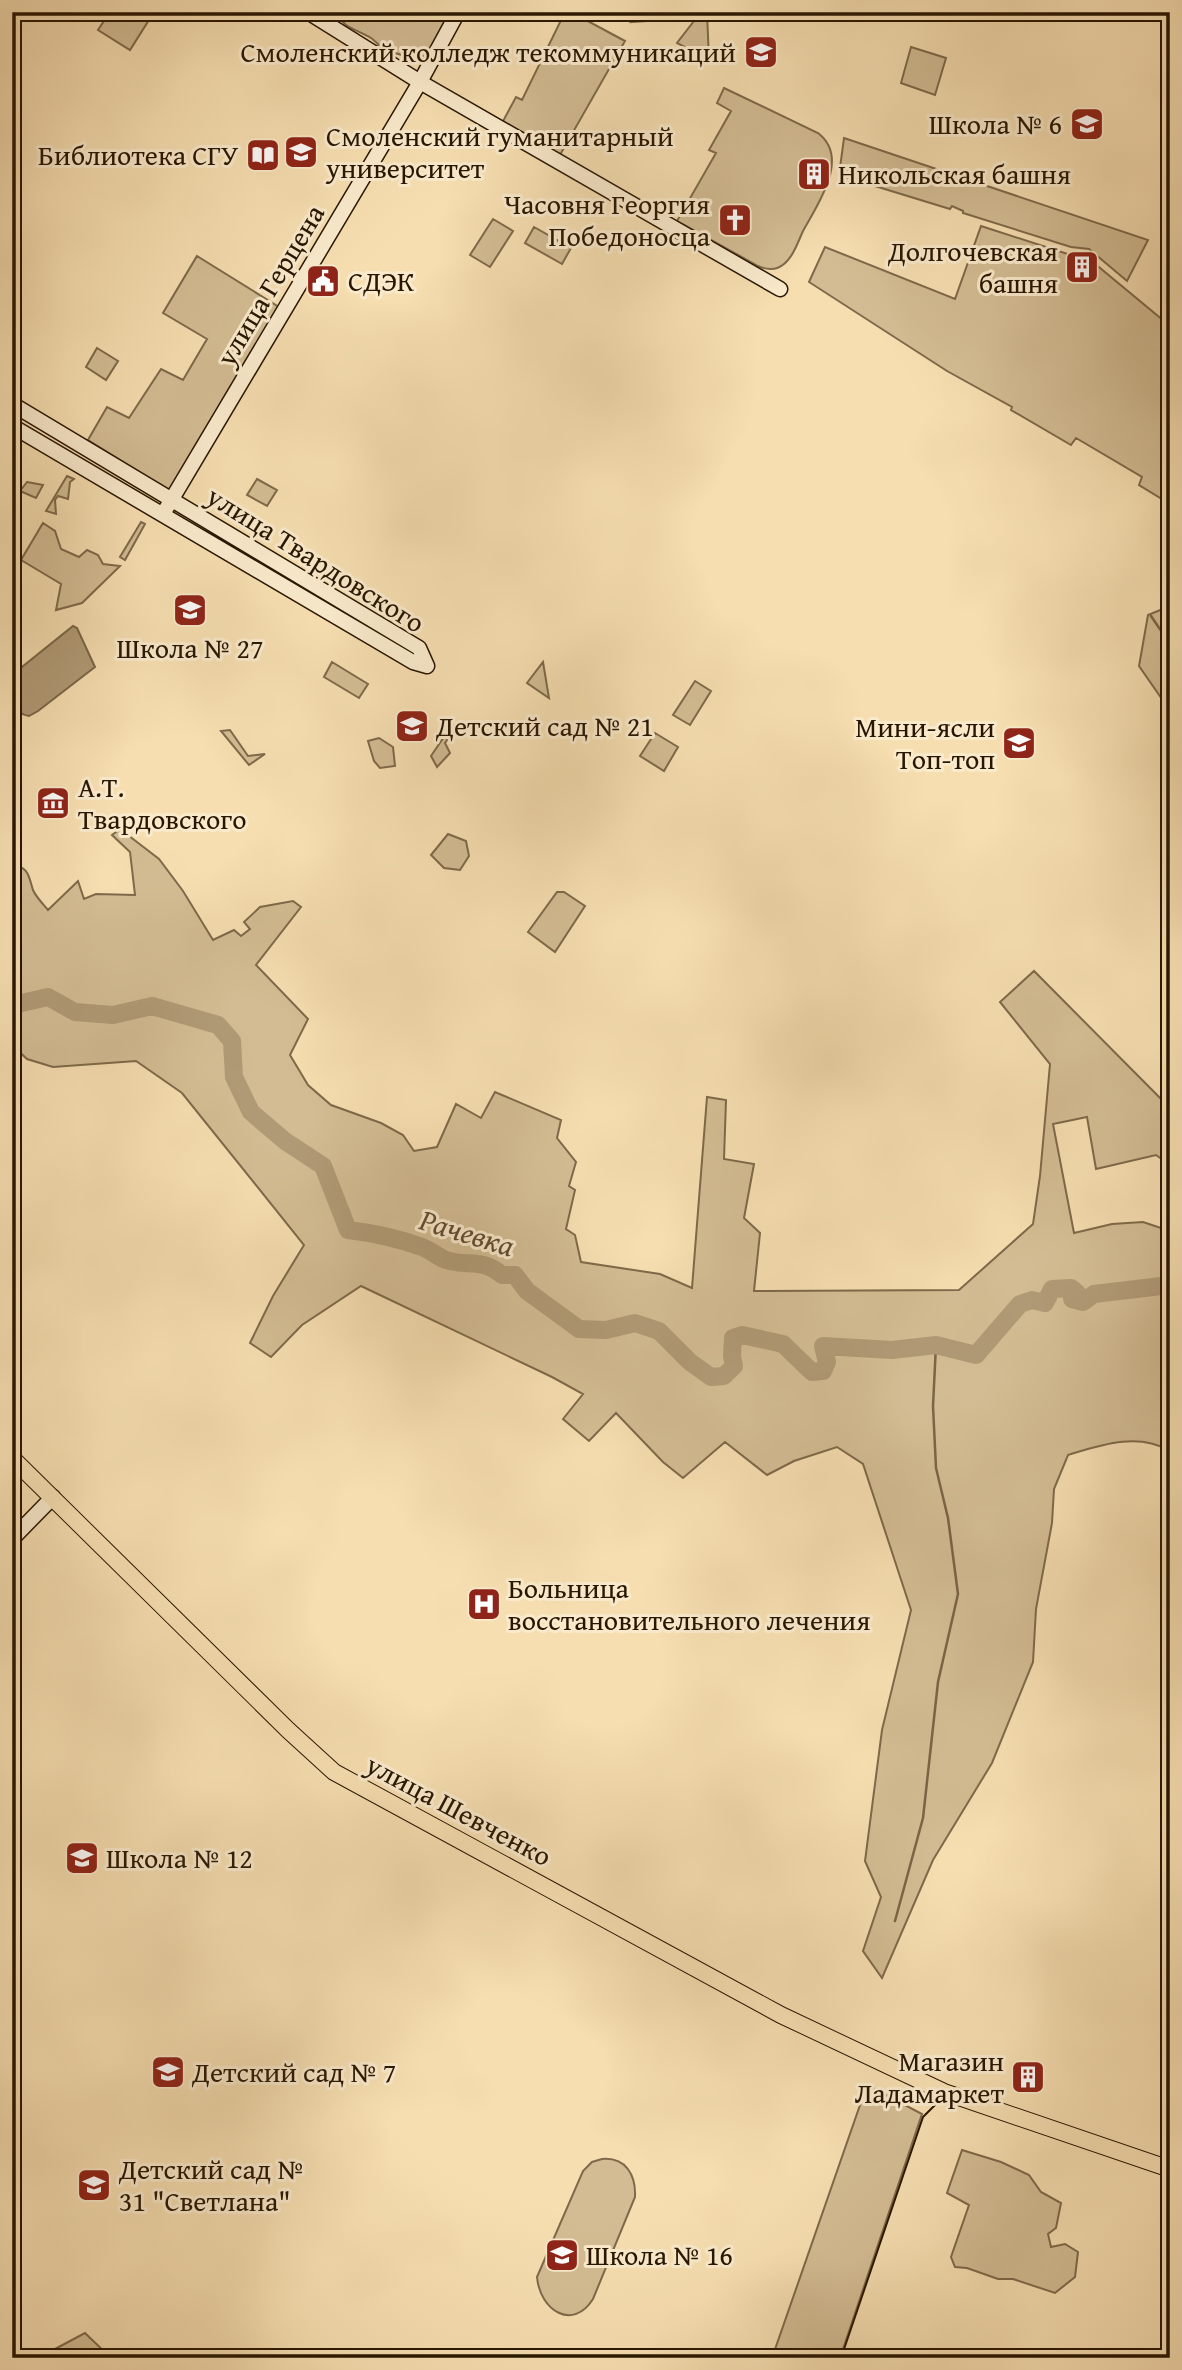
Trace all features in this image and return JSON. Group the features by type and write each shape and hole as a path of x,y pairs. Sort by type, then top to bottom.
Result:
{"main road":[{"name":"улица Шевченко","path":"12,1458 334,1772 781,2015 960,2099 1170,2169"}],"street":[{"path":"308,12 420,82 780,289"},
{"name":"улица Герцена","path":"163,514 420,82 458,12"},
{"name":"улица Твардовского","path":"12,404 419,648 427,666 413,662 12,426"},
{"path":"12,1539 53,1497"}],"shaded area":[{"path":"110,12 154,12 130,50 98,30"},
{"path":"337,12 451,12 429,53 415,60 410,58 409,54 404,56 384,50 371,38 343,22"},
{"path":"565,12 571,12 625,41 560,155 502,123 516,97 522,100"},
{"path":"646,12 683,14 676,14 677,19 632,22"},
{"path":"701,12 707,12 709,60 677,43"},
{"path":"911,47 946,58 935,95 901,83"},
{"path":"724,88 818,133 827,143 832,155 823,195 790,257 775,269 758,266 677,221 716,153 709,150 731,111 717,103"},
{"path":"844,138 1148,240 1127,281 1089,249 1071,247 963,213 952,206 950,209 839,175"},
{"path":"493,219 513,231 490,267 470,255"},
{"path":"981,226 1077,257 1070,266 1072,275 1079,280 1092,276 1094,263 1170,326 1170,504 1139,485 1142,477 1076,438 1071,445 1011,410 1012,407 947,371 809,282 825,247 955,299"},
{"path":"534,227 571,248 562,264 525,243"},
{"path":"197,256 279,307 173,493 88,440 107,407 129,418 161,369 183,380 207,339 163,313"},
{"path":"97,348 118,361 106,380 86,367"},
{"path":"67,476 74,479 70,482 68,499 58,496 55,500 56,514 46,511"},
{"path":"257,479 277,490 267,506 247,495"},
{"path":"27,482 43,485 36,498 20,491"},
{"path":"141,522 145,524 125,560 120,557"},
{"path":"43,523 55,531 61,549 79,557 87,550 98,555 103,564 120,566 82,603 56,610 61,584 21,560"},
{"path":"1170,606 1170,706 1164,702 1139,666 1148,615"},
{"path":"73,626 77,628 95,667 38,711 29,716 22,714 12,700 12,675"},
{"path":"332,662 368,684 359,698 324,677"},
{"path":"543,662 549,698 527,683"},
{"path":"695,681 711,691 690,725 673,715"},
{"path":"452,725 457,725 445,743 450,753 437,767 431,756"},
{"path":"230,730 248,756 265,754 249,765 221,731"},
{"path":"655,733 678,747 664,771 640,756"},
{"path":"379,738 393,747 395,766 380,768 374,761 368,741"},
{"path":"120,829 159,859 183,891 213,940 234,930 241,936 250,929 244,922 260,907 293,901 301,907 256,965 308,1019 290,1055 308,1085 331,1105 381,1123 403,1135 414,1151 437,1147 456,1104 481,1118 495,1092 561,1120 557,1138 576,1162 569,1186 575,1190 566,1229 575,1235 581,1262 660,1274 692,1288 707,1097 726,1100 724,1159 754,1164 744,1218 760,1233 754,1291 959,1290 1033,1224 1050,1064 1000,1002 1034,971 1170,1108 1170,1165 1156,1155 1096,1169 1087,1117 1053,1124 1074,1233 1112,1224 1143,1222 1170,1231 1170,1451 1158,1445 1132,1441 1106,1444 1068,1455 1054,1489 1052,1523 1036,1609 1033,1662 992,1763 933,1860 882,1978 863,1951 881,1897 865,1861 882,1730 911,1610 863,1464 837,1447 794,1461 767,1475 725,1442 683,1478 663,1462 616,1413 589,1441 563,1419 583,1394 361,1286 302,1325 271,1357 250,1343 273,1296 304,1245 182,1093 136,1061 53,1067 27,1059 12,1045 12,865 25,870 34,893 48,910 78,881 84,899 96,894 135,895 130,852 112,835"},
{"path":"448,834 466,841 469,856 460,870 444,868 431,855"},
{"path":"557,892 564,892 585,906 555,952 528,932"},
{"path":"867,2085 922,2114 840,2358 772,2358"},
{"path":"962,2150 1001,2162 1029,2175 1041,2192 1061,2203 1056,2228 1048,2234 1051,2247 1065,2244 1078,2252 1075,2277 1055,2293 1013,2279 998,2279 967,2268 955,2267 951,2257 969,2205 947,2193"},
{"path":"602,2159 617,2161 628,2169 634,2182 635,2197 593,2299 585,2309 576,2314 559,2313 544,2299 537,2277 583,2171 592,2162"},
{"path":"85,2333 111,2358 38,2358"}],"waterway":[{"path":"1151,616 1170,644"},
{"name":"Рачевка","path":"12,1003 48,997 75,1012 113,1015 152,1006 218,1025 232,1041 234,1077 251,1112 285,1141 323,1166 348,1230 394,1238 422,1247 446,1260 488,1266 502,1275 515,1275 527,1291 579,1329 606,1330 635,1323 659,1331 690,1362 711,1377 724,1376 734,1366 733,1338 742,1335 783,1344 812,1372 823,1371 827,1362 823,1346 892,1350 936,1345 976,1355 1020,1304 1032,1300 1045,1303 1052,1289 1071,1288 1077,1293 1072,1299 1083,1302 1094,1294 1170,1285"},
{"path":"895,1921 923,1818 938,1682 958,1594 948,1518 936,1468 933,1406 936,1345"}],"tram line":[{"path":"841,2358 923,2117 936,2104 960,2099"}],"place":[{"name":"Смоленский колледж текоммуникаций","path":"761,52"},
{"name":"Школа № 6","path":"1087,124"},
{"name":"Смоленский гуманитарный университет","path":"301,152"},
{"name":"Библиотека СГУ","path":"263,155"},
{"name":"Никольская башня","path":"814,174"},
{"name":"Часовня Георгия Победоносца","path":"735,220"},
{"name":"Долгочевская башня","path":"1082,267"},
{"name":"СДЭК","path":"323,281"},
{"name":"Школа № 27","path":"190,610"},
{"name":"Детский сад № 21","path":"412,726"},
{"name":"Мини-ясли Топ-топ","path":"1019,743"},
{"name":"А.Т. Твардовского","path":"53,803"},
{"name":"Больница восстановительного лечения","path":"484,1604"},
{"name":"Школа № 12","path":"82,1858"},
{"name":"Детский сад № 7","path":"168,2072"},
{"name":"Магазин Ладамаркет","path":"1028,2077"},
{"name":"Детский сад № 31 \"Светлана\"","path":"94,2185"},
{"name":"Школа № 16","path":"562,2255"}]}
